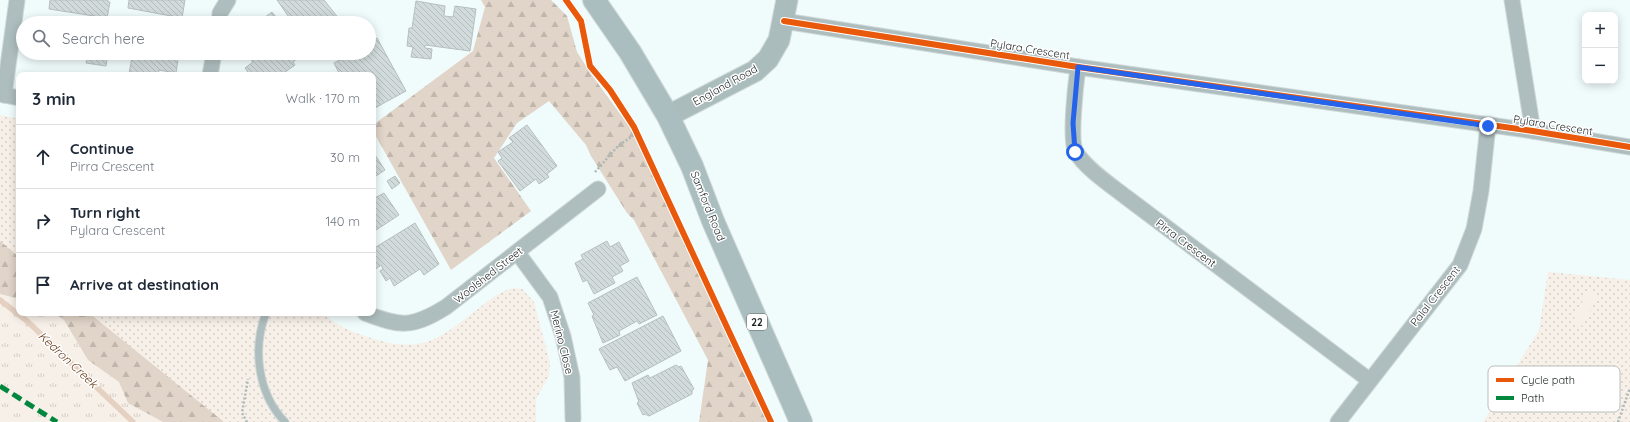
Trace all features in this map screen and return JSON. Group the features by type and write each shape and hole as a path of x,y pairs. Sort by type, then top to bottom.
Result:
{"main road":[{"name":"Samford Road","path":"594,0 630,52 668,116 692,166 713,221 801,422"},
{"name":"England Road","path":"668,116 755,71 768,59 779,40 787,0"}],"street":[{"path":"8,96 17,0"},
{"path":"220,16 220,12 228,0"},
{"path":"1512,0 1533,131"},
{"name":"Pylara Crescent","path":"784,21 1078,67 1488,126 1533,131 1630,147"},
{"path":"211,72 213,60"},
{"name":"Pirra Crescent","path":"1078,67 1073,123 1075,152 1095,172 1126,197 1369,380"},
{"name":"Palal Crescent","path":"1338,422 1369,380 1460,265 1474,229 1482,191 1488,126"},
{"name":"Woolshed Street","path":"374,316 399,324 414,324 446,307 598,189"},
{"name":"Merino Close","path":"517,252 550,297 557,316 572,377 573,419"}],"lane":[{"path":"265,316 261,324 258,345 260,367 266,393 275,411 285,422"}],"path":[{"path":"595,173 618,146 636,130 641,141"},
{"path":"1618,422 1630,388"}],"green space":[{"path":"481,0 551,0 567,16 577,52 631,129 768,422 699,422 708,360 634,220 627,213 591,156 586,145 549,101 517,123 494,158 531,211 451,270 376,136 376,123 473,51 485,7"},
{"path":"0,115 16,118 16,254 0,241"},
{"path":"16,221 16,298 0,294 0,226"},
{"path":"1548,272 1630,280 1630,422 1483,422 1489,412 1620,412 1620,366 1517,366 1539,330"},
{"path":"515,288 522,289 534,302 550,363 549,376 536,399 536,422 224,422 93,316 326,316 340,326 360,334 374,339 407,345 421,343 445,333 506,290"},
{"path":"1588,290 1598,295 1583,326 1573,321"},
{"path":"0,294 16,298 16,316 58,316 64,320 88,360 119,382 128,403 163,422 0,422"},
{"path":"58,316 164,316 245,422 163,422 128,403 119,382 88,360 64,320"}],"building":[{"path":"50,0 108,0 108,2 110,2 107,16 94,16 49,9"},
{"path":"129,0 185,0 182,16 171,16 128,8"},
{"path":"277,0 324,0 337,16 288,16"},
{"path":"416,1 445,6 444,16 453,17 455,6 476,9 470,51 425,45 425,48 432,49 431,59 411,57 413,47 407,46 409,28 412,28"},
{"path":"272,12 275,16 267,16"},
{"path":"376,39 406,91 376,107 376,72 338,72 334,63 340,60 376,60"},
{"path":"87,60 107,60 106,66 86,63"},
{"path":"131,60 178,60 176,72 159,70 159,72 129,72"},
{"path":"251,60 295,60 293,62 295,65 285,72 248,72 245,68 253,62"},
{"path":"527,125 557,166 547,174 549,177 539,184 536,179 520,191 498,161 502,158 498,152 513,142 509,138"},
{"path":"376,156 385,170 376,176"},
{"path":"395,176 400,183 392,189 387,181"},
{"path":"384,193 399,215 376,230 376,197"},
{"path":"415,223 439,264 424,275 420,269 394,286 390,278 386,281 380,271 383,269 381,265 376,269 376,247"},
{"path":"607,241 610,247 619,242 629,261 620,266 623,271 612,277 615,283 594,294 587,280 583,282 575,263 583,259 581,255"},
{"path":"637,277 657,315 639,324 637,321 619,331 620,335 603,343 592,316 594,315 588,303"},
{"path":"663,316 681,351 625,381 617,367 610,370 599,349"},
{"path":"676,365 679,367 681,366 694,389 692,390 692,394 649,416 645,414 643,415 637,403 639,402 632,383 648,375 650,378"}],"waterway":[{"name":"Kedron Creek","path":"0,300 16,312"},
{"name":"Kedron Creek","path":"21,316 133,422"}],"marked path":[{"path":"0,386 57,422"}],"cycle path":[{"path":"566,0 581,21 590,66 610,90 634,127 771,422"},
{"path":"784,21 1078,67 1533,131 1630,147"}],"route":[{"path":"1075,152 1073,123 1078,67 1488,126"}]}
